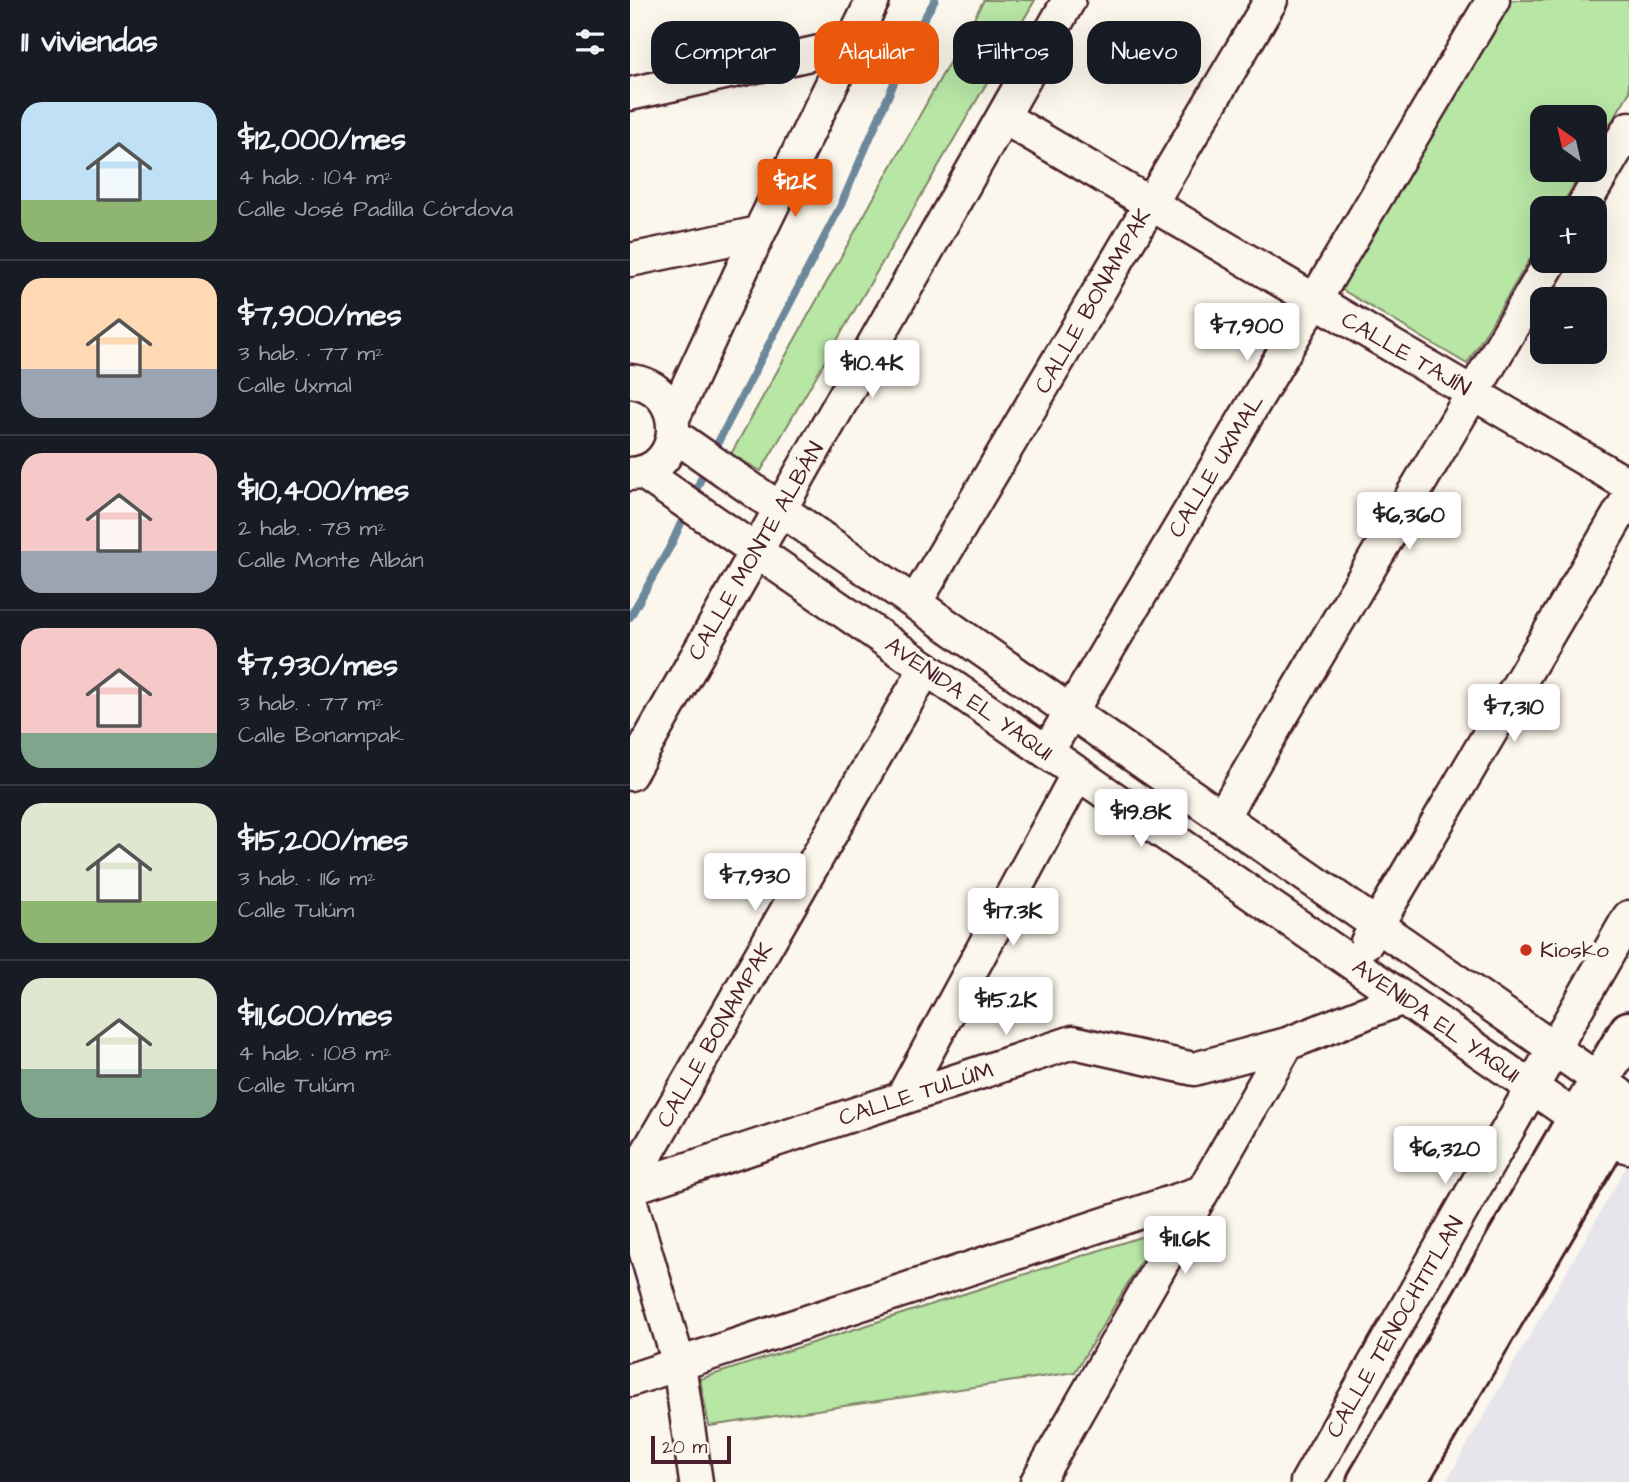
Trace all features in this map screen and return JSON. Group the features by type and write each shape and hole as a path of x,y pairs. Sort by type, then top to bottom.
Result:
{"main road":[{"path":"1406,1482 1618,1144 1619,1095 1629,1031"},
{"path":"1367,1482 1471,1306 1576,1118 1619,1095"}],"street":[{"path":"863,21 873,0"},
{"name":"CALLE MONTE ALBÁN","path":"630,774 1069,0"},
{"name":"CALLE BONAMPAK","path":"915,603 1270,0"},
{"name":"CALLE UXMAL","path":"1046,752 1493,0"},
{"path":"630,94 814,53"},
{"path":"634,476 653,467 663,458 680,434 758,233 832,84"},
{"name":"CALLE TAJÍN","path":"1003,117 1629,485"},
{"path":"1589,196 1629,128"},
{"path":"630,260 758,233"},
{"path":"1222,817 1544,273"},
{"path":"630,381 647,385 659,393 668,405 680,434"},
{"name":"AVENIDA EL YAQUI","path":"680,434 724,470 1619,1095"},
{"name":"AVENIDA EL YAQUI","path":"634,476 674,494 1576,1118 1618,1144"},
{"path":"1354,964 1629,497"},
{"name":"CALLE BONAMPAK","path":"630,1185 926,668"},
{"path":"902,1098 1078,774"},
{"name":"CALLE TENOCHTITLAN","path":"1307,1482 1629,917"},
{"name":"CALLE TULÚM","path":"630,1185 1073,1042 1194,1069 1287,1044 1403,998"},
{"path":"1037,1482 1287,1044"},
{"path":"630,1380 1202,1192"},
{"path":"630,1199 679,1364 696,1482"}],"shaded area":[{"path":"1629,1162 1629,1482 1446,1482"}],"green space":[{"path":"984,0 1035,0 1023,21 972,21"},
{"path":"1510,0 1629,0 1629,93 1607,129 1607,105 1530,105 1530,182 1576,182 1567,196 1530,196 1530,259 1467,364 1339,288"},
{"path":"953,56 953,84 986,84 761,471 731,454"},
{"path":"1159,1231 1075,1372 709,1426 700,1379"}],"waterway":[{"path":"713,452 840,207 917,30 935,0"},
{"path":"693,497 706,467"},
{"path":"630,617 671,545 686,512"}],"place":[{"name":"Kiosko","path":"1526,950"}]}
